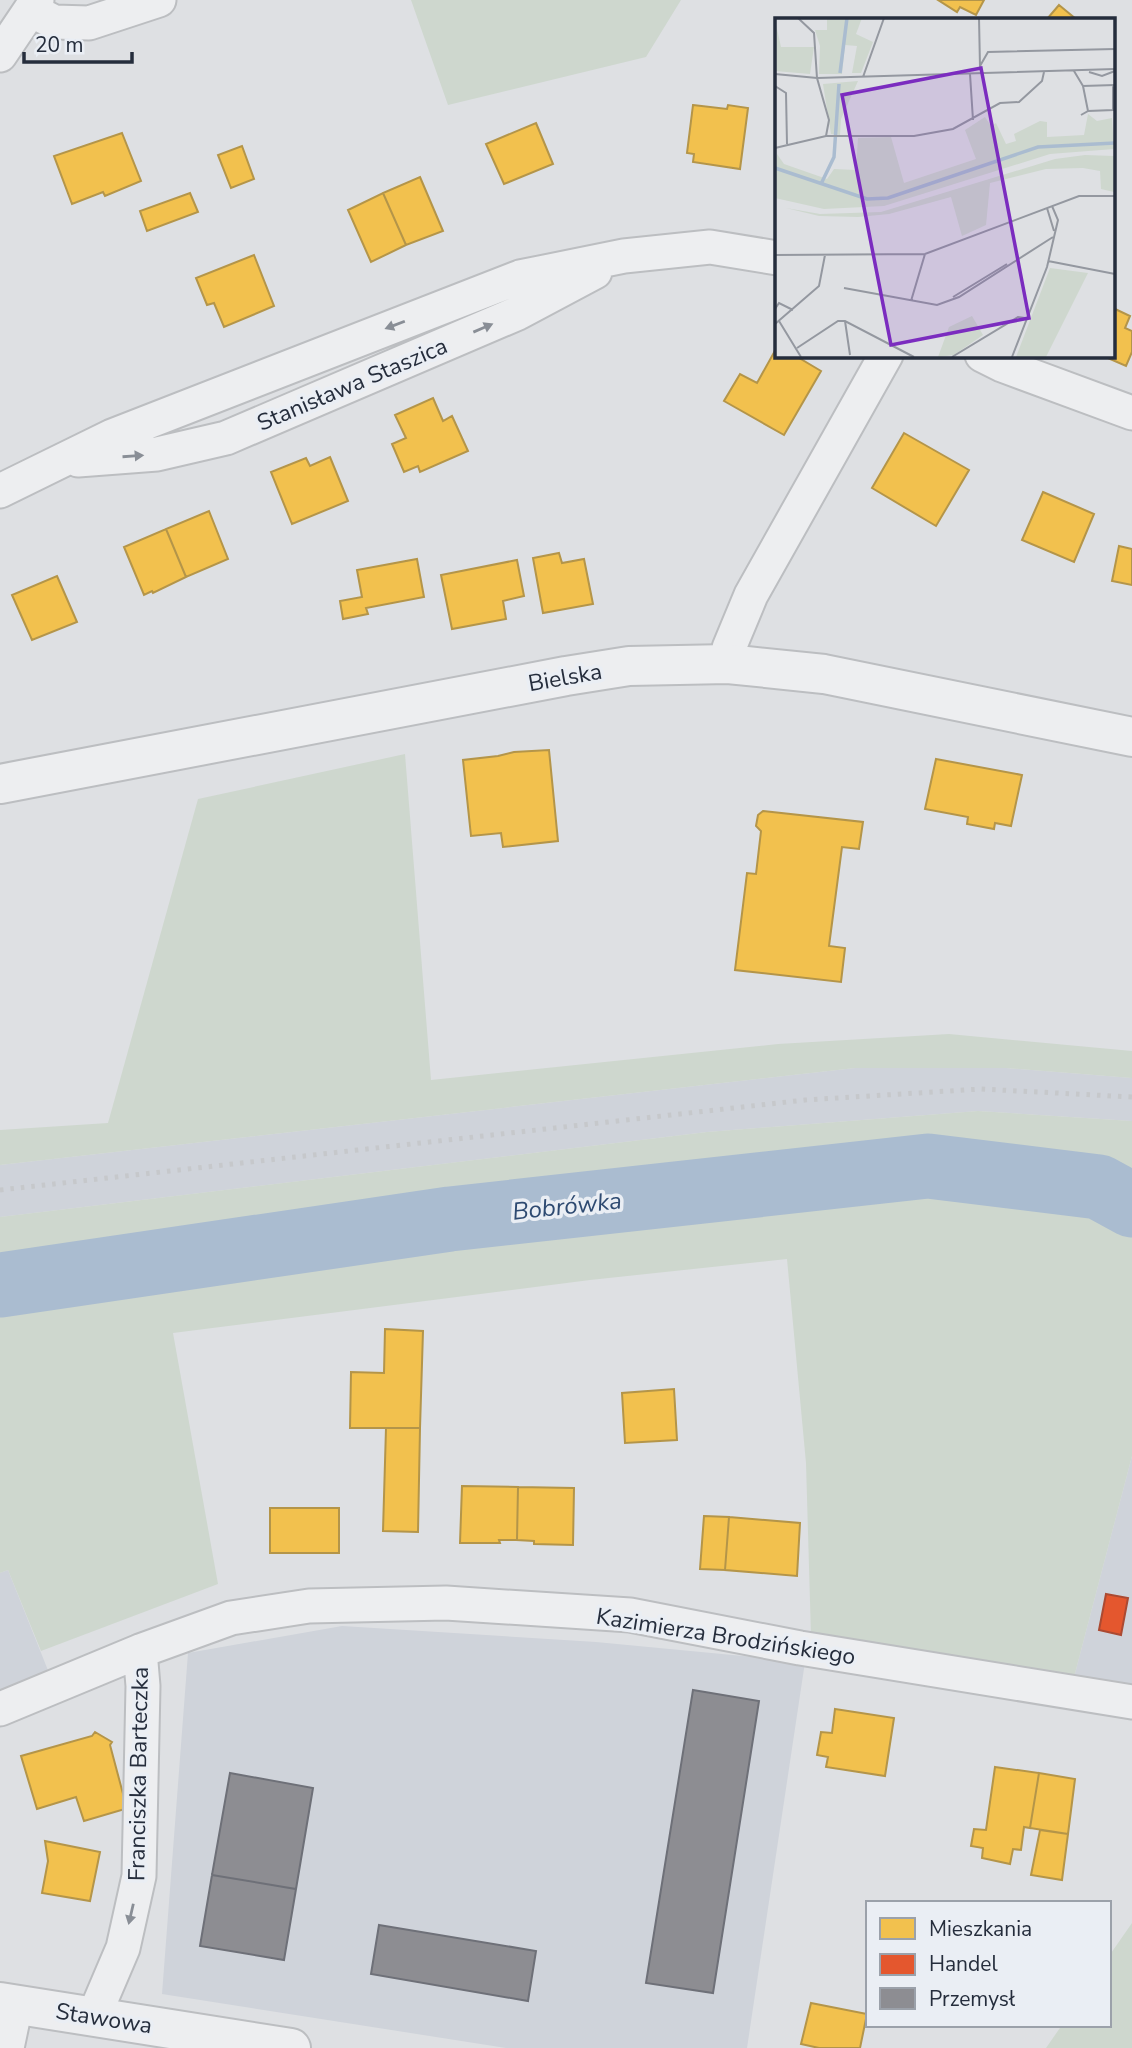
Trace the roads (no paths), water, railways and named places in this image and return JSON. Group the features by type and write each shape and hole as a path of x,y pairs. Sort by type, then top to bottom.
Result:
{"street":[{"path":"0,55 34,5 54,22 89,23 159,0"},
{"name":"Stanisława Staszica","path":"0,491 112,436 520,276 624,256 710,247 775,258"},
{"path":"728,664 729,649 751,595 885,357"},
{"path":"986,357 1132,413"},
{"name":"Bielska","path":"0,784 629,666 728,664 824,674 1132,737"},
{"name":"Kazimierza Brodzińskiego","path":"0,1709 140,1651 231,1618 309,1606 446,1602 630,1615 800,1648 1132,1702"},
{"name":"Franciszka Barteczka","path":"94,2016 123,1948 139,1876 143,1699 140,1651"},
{"path":"7,2048 8,2003"},
{"name":"Stawowa","path":"8,2003 291,2048"}],"waterway":[{"name":"Bobrówka","path":"0,1285 450,1219 928,1166 1099,1187 1132,1205"}],"railway":[{"path":"0,1190 805,1100 981,1089 1132,1097"}]}
